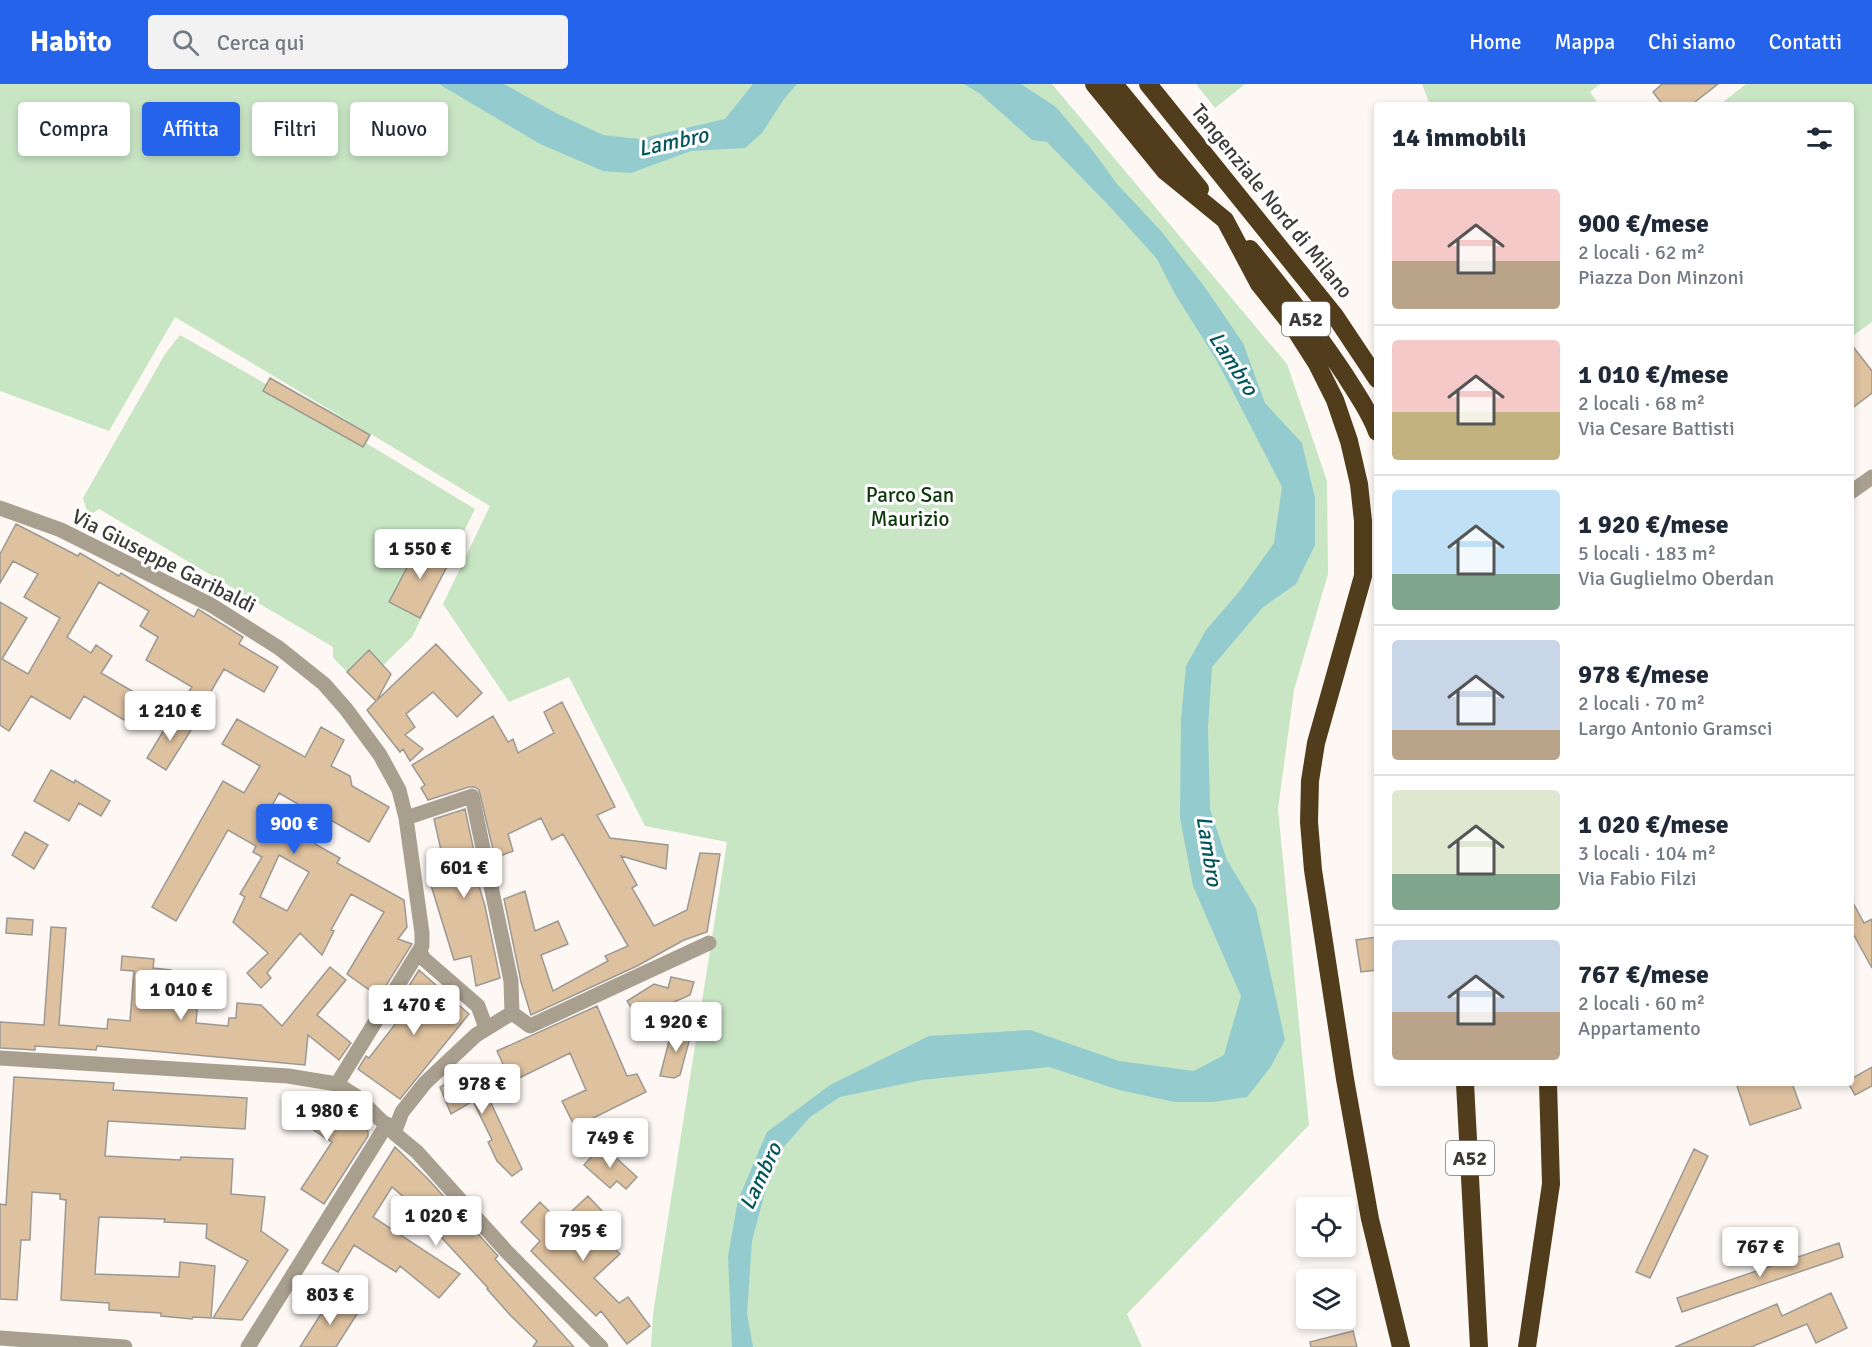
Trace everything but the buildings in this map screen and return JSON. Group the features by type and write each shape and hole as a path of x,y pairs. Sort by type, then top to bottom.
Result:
{"highway":[{"path":"1094,84 1165,171 1225,220 1259,284 1294,328 1317,364 1335,400 1346,431 1359,484 1364,520 1363,576 1317,743 1310,781 1309,822 1313,870 1347,1090 1370,1219 1401,1347"},
{"name":"A52","path":"1114,84 1294,303 1358,396 1374,426"},
{"name":"Tangenziale Nord di Milano","path":"1148,84 1335,316 1374,374"},
{"name":"A52","path":"1466,1086 1479,1347"},
{"path":"1529,1344 1551,1184 1548,1086"}],"street":[{"path":"1854,490 1872,477"},
{"name":"Via Giuseppe Garibaldi","path":"2,513 61,530 157,576 232,616 317,677 337,698 380,755 399,790 406,818 422,933 416,958"},
{"path":"406,818 472,796 511,981 512,1012"},
{"path":"512,1012 530,1026 709,943"},
{"path":"337,1084 416,958 424,958 478,1006 486,1028"},
{"path":"248,1347 402,1112 425,1083 476,1035 512,1012"},
{"path":"0,1058 288,1076 337,1084 356,1096 417,1152 507,1252 601,1347"},
{"path":"0,1338 125,1347"}],"green space":[{"name":"Parco San Maurizio","path":"0,84 1052,84 1287,364 1327,481 1328,574 1294,690 1278,809 1309,1125 1127,1314 1142,1347 651,1347 653,1314 727,842 645,826 569,677 509,702 443,604 490,506 371,434 366,443 475,509 412,637 362,686 335,660 333,647 99,509 93,513 87,511 83,498 165,354 180,335 266,384 270,378 352,423 175,317 109,431 0,391"},
{"path":"1196,84 1245,84 1215,108"},
{"path":"1422,84 1600,84 1590,92 1597,102 1429,102"},
{"path":"1746,84 1872,84 1872,322 1854,335 1854,102 1723,102"}],"water":[{"name":"Lambro","path":"439,84 504,84 556,113 603,135 639,139 725,119 753,84 797,84 784,99 762,133 745,148 691,151 631,173 603,171 540,144"},
{"name":"Lambro","path":"964,84 1021,84 1056,107 1117,184 1161,231 1204,286 1243,343 1265,403 1302,443 1315,498 1315,545 1296,584 1262,608 1212,667 1208,727 1210,809 1227,860 1256,908 1285,1040 1270,1068 1247,1097 1213,1102 1175,1102 1119,1090 1049,1067 922,1080 840,1097 810,1117 783,1148 765,1192 752,1241 747,1314 753,1347 732,1347 728,1256 738,1200 767,1132 830,1085 929,1036 1030,1030 1119,1061 1194,1071 1224,1055 1241,996 1193,886 1180,818 1181,719 1186,666 1206,630 1239,592 1274,543 1282,487 1217,361 1175,294 1157,259 1047,142 1032,140 979,93"}]}
